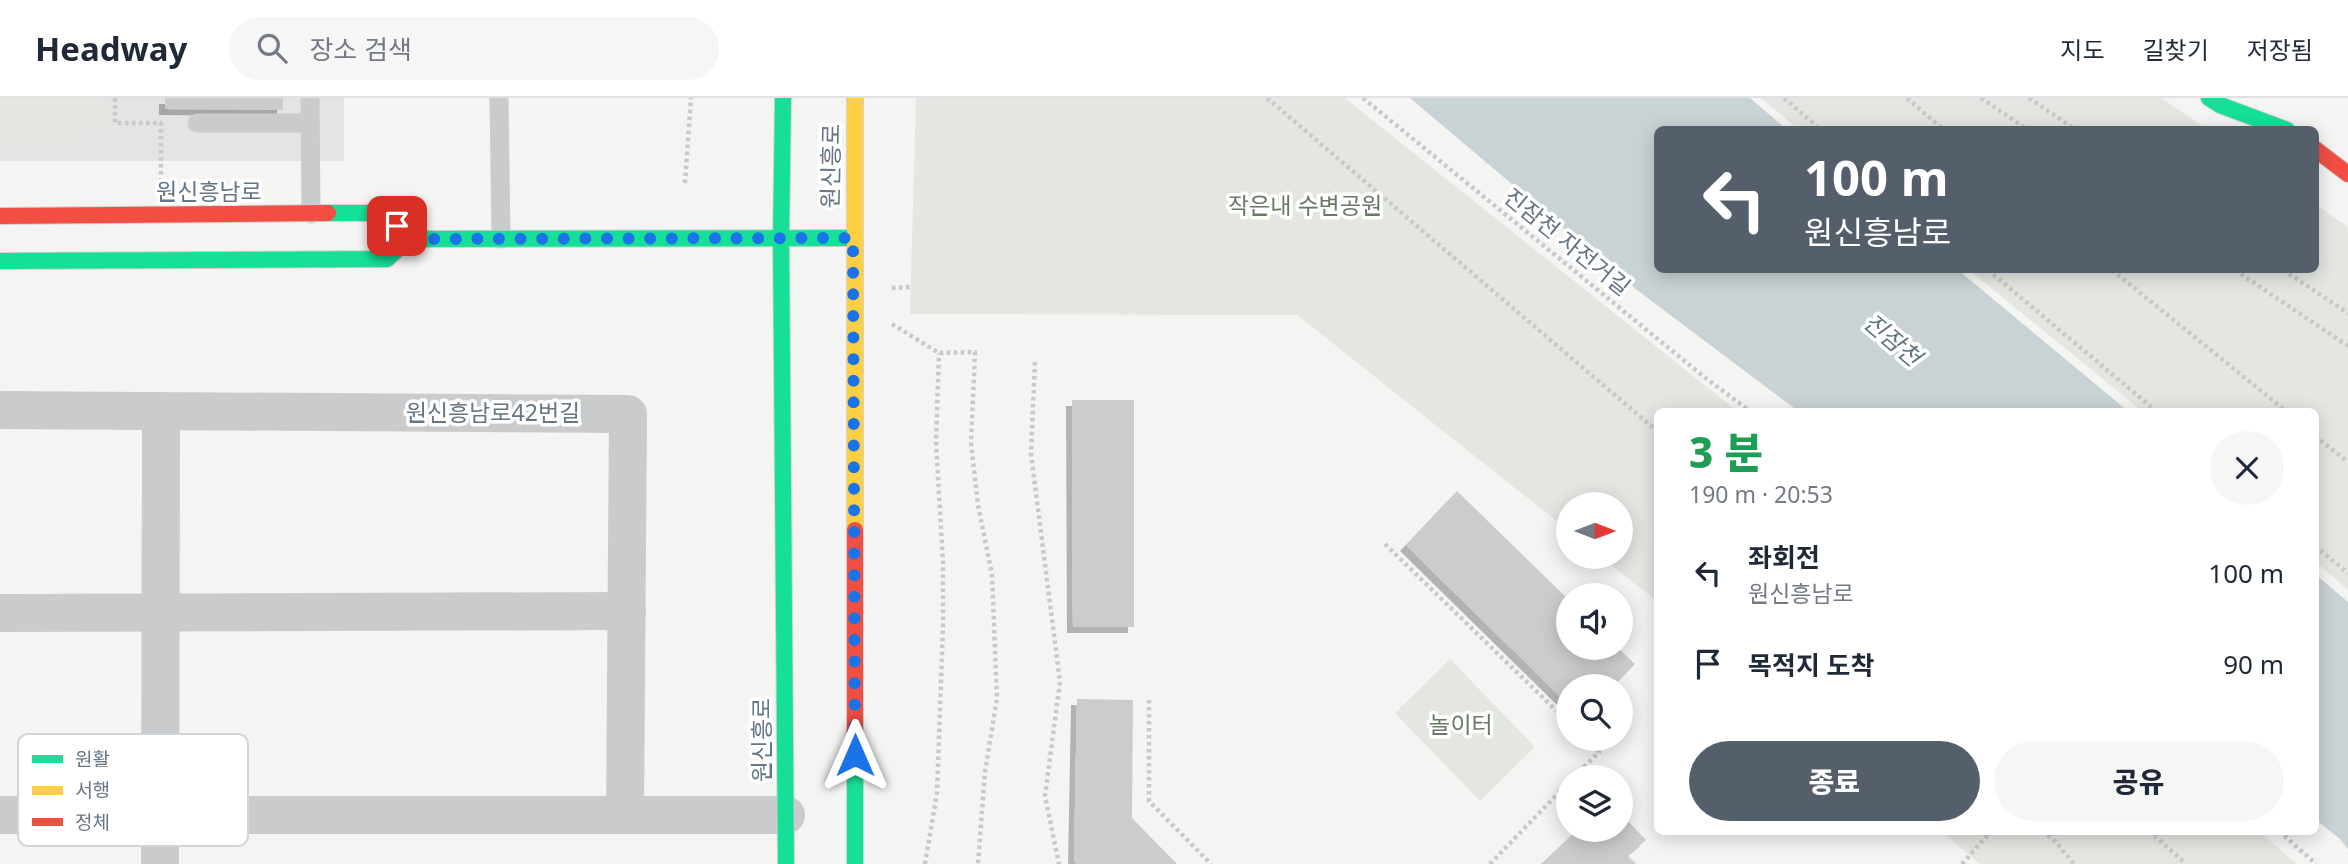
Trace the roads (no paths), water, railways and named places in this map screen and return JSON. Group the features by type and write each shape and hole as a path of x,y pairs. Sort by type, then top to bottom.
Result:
{"street":[{"name":"원신흥로","path":"783,98 781,238 786,864"},
{"name":"원신흥로","path":"855,98 855,864"},
{"path":"2209,98 2220,105 2277,126"},
{"path":"2267,106 2284,126"},
{"path":"2319,152 2348,174"},
{"name":"원신흥남로","path":"0,216 386,213 408,239"},
{"path":"0,261 387,259 408,239 853,238"},
{"name":"원신흥남로42번길","path":"0,410 628,414 625,815"},
{"path":"160,734 161,411"},
{"path":"0,613 627,611"},
{"path":"0,815 18,815"},
{"path":"248,815 786,815"},
{"path":"160,846 160,864"}],"lane":[{"path":"310,98 311,214"},
{"path":"499,98 501,239"},
{"path":"197,123 310,123"}],"water":[{"name":"진잠천","path":"1410,98 1750,98 1783,126 1654,126 1654,273 1962,273 2124,408 1794,408 1637,290"},
{"path":"2319,577 2348,602 2348,849 2319,822"}],"park label":[{"name":"작은내 수변공원","path":"1305,206"},
{"name":"놀이터","path":"1461,725"}]}
